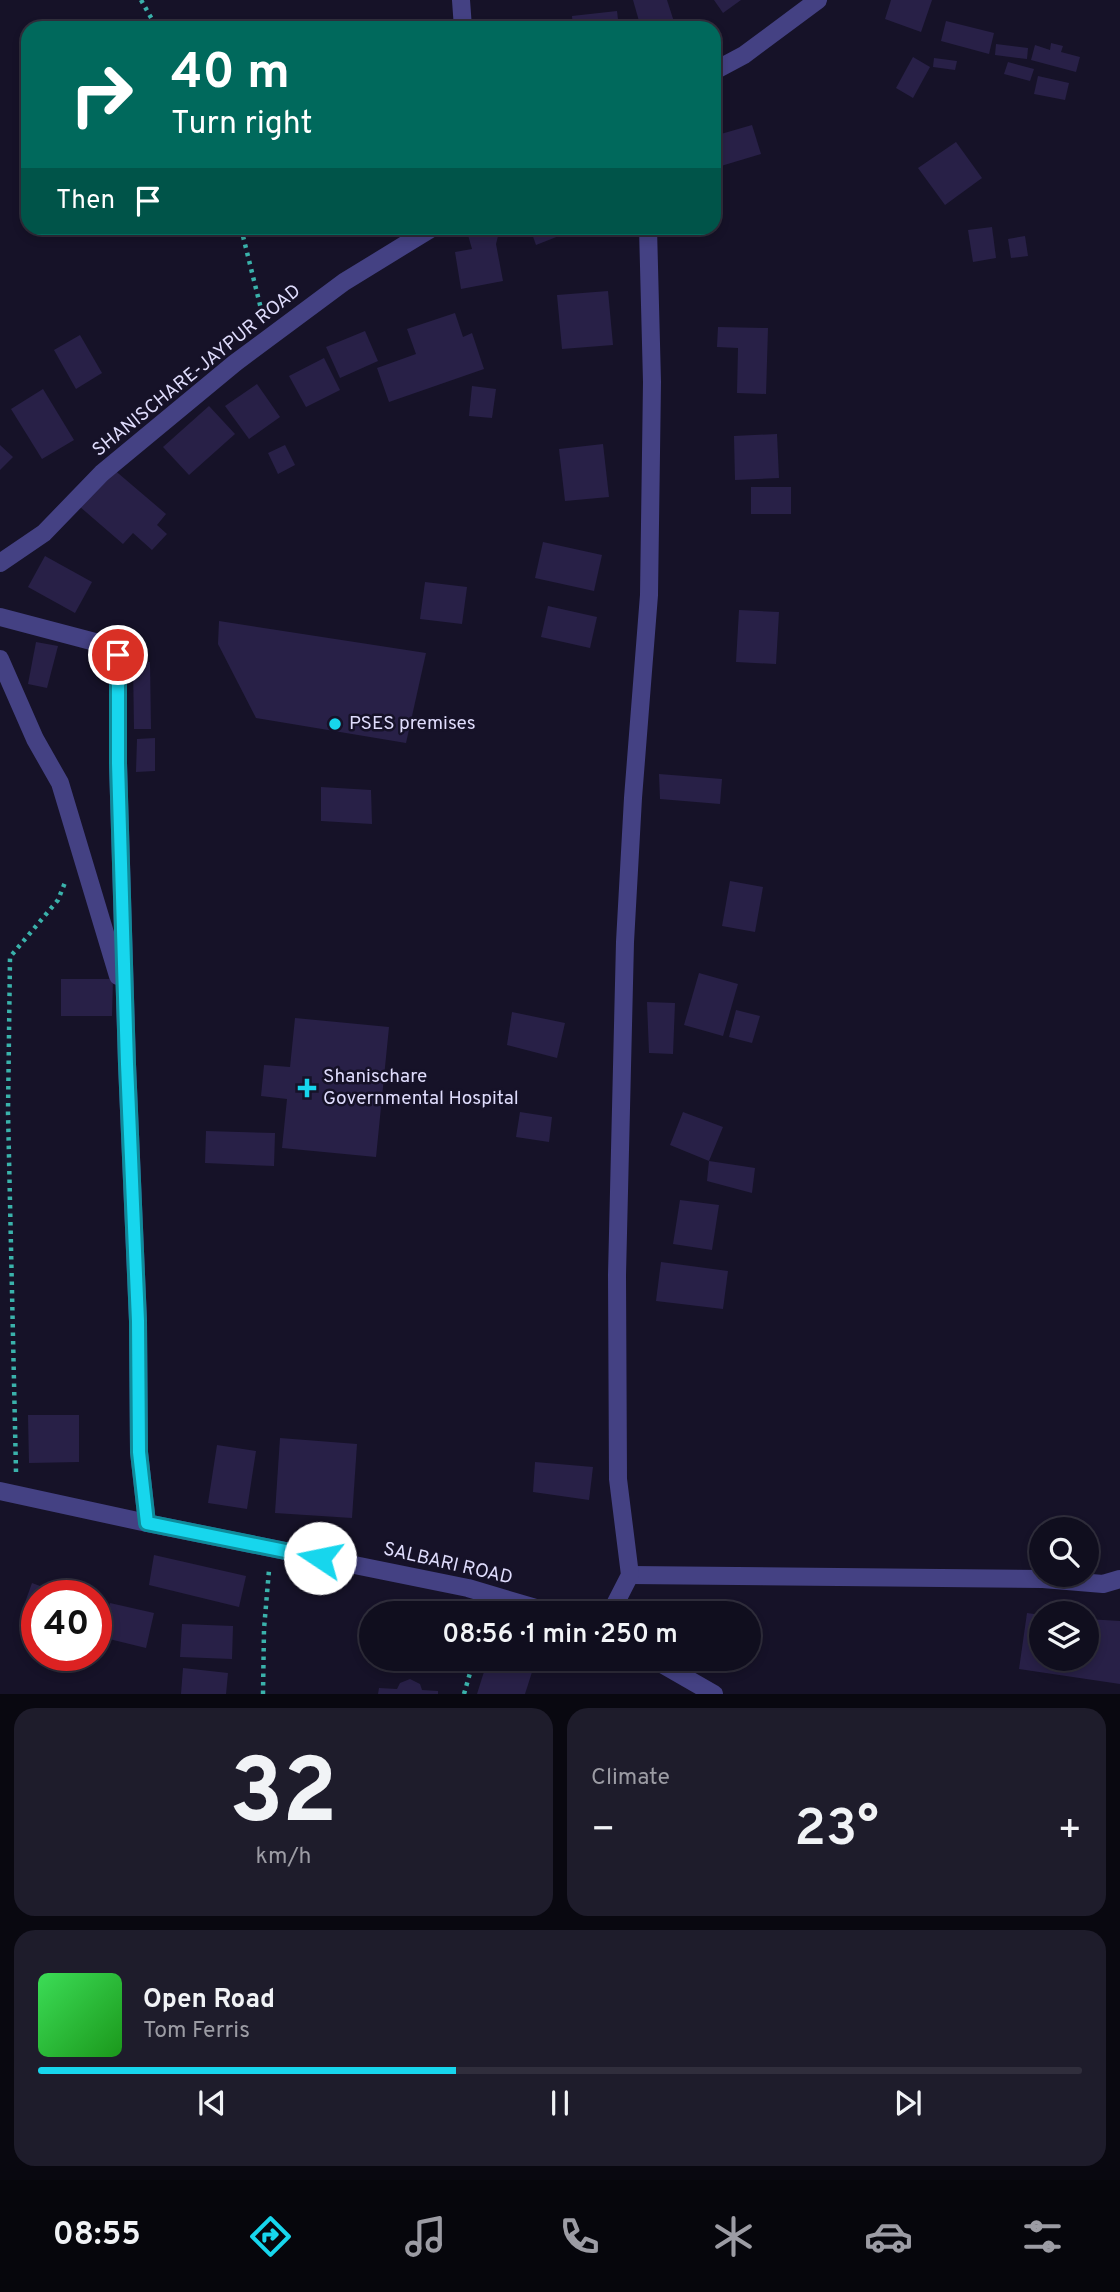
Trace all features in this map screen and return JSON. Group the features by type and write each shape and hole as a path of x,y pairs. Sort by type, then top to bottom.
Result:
{"street":[{"path":"461,0 462,21"},
{"path":"721,67 744,55 818,0"},
{"name":"SHANISCHARE-JAYPUR ROAD","path":"0,564 44,533 102,473 235,363 344,282 421,235"},
{"path":"617,1601 630,1575 618,1479 617,1261 625,942 649,595 652,382 648,235"},
{"path":"0,617 95,642 118,655 118,763 138,1321 139,1452 147,1523"},
{"path":"0,659 35,739 60,783 125,1000"},
{"name":"SALBARI ROAD","path":"8,1493 468,1588 512,1601"},
{"path":"630,1575 1043,1579 1103,1584 1120,1579"},
{"path":"675,1671 714,1693"}],"path":[{"path":"141,0 153,21"},
{"path":"243,235 269,338"},
{"path":"8,1493 10,957 58,900 79,847"},
{"path":"263,1693 264,1629 271,1548"},
{"path":"464,1693 470,1671"}],"building":[{"path":"633,0 667,0 674,21 639,21"},
{"path":"714,0 741,0 723,13"},
{"path":"891,0 932,0 921,32 885,19"},
{"path":"617,11 618,21 572,21 572,16"},
{"path":"946,21 994,33 989,54 941,41"},
{"path":"1051,43 1063,46 1061,52 1080,57 1076,72 1031,60 1035,45 1050,50"},
{"path":"996,44 1028,48 1027,59 995,55"},
{"path":"913,57 930,67 913,98 896,88"},
{"path":"934,58 957,61 955,70 933,67"},
{"path":"1008,62 1034,69 1030,81 1004,74"},
{"path":"1038,76 1069,83 1065,100 1034,94"},
{"path":"752,125 761,154 721,166 721,134"},
{"path":"956,142 982,178 945,205 918,168"},
{"path":"992,227 996,258 973,262 968,230"},
{"path":"468,235 498,235 496,244 503,281 461,289 455,252 472,249"},
{"path":"532,235 561,235 536,245"},
{"path":"1025,236 1028,256 1011,258 1008,239"},
{"path":"608,291 613,345 562,349 557,295"},
{"path":"455,313 463,337 472,333 484,369 389,402 377,368 416,354 407,329"},
{"path":"718,327 768,328 766,394 737,393 738,348 717,347"},
{"path":"365,331 378,361 340,378 326,347"},
{"path":"80,335 102,373 76,389 54,350"},
{"path":"324,358 340,390 306,407 289,376"},
{"path":"257,384 280,417 249,439 225,406"},
{"path":"472,386 496,389 492,418 469,416"},
{"path":"43,389 74,440 42,459 11,409"},
{"path":"209,406 235,434 189,475 163,447"},
{"path":"777,434 779,478 735,480 734,436"},
{"path":"603,444 609,497 565,501 559,449"},
{"path":"0,445 13,457 0,470"},
{"path":"285,445 295,465 278,474 268,453"},
{"path":"112,468 166,514 157,525 167,534 152,550 133,533 123,544 79,506"},
{"path":"751,487 791,487 791,514 751,514"},
{"path":"543,542 602,555 594,591 535,578"},
{"path":"45,556 92,582 75,613 28,587"},
{"path":"425,582 467,587 462,624 420,619"},
{"path":"548,606 597,617 590,648 541,637"},
{"path":"739,610 779,612 776,664 736,662"},
{"path":"219,621 426,653 406,743 256,718 218,644"},
{"path":"36,642 58,646 47,688 28,684"},
{"path":"133,662 150,662 151,729 134,729"},
{"path":"155,738 155,771 136,772 137,739"},
{"path":"659,774 722,779 720,804 660,799"},
{"path":"321,787 371,790 372,824 321,821"},
{"path":"730,881 763,887 755,932 722,926"},
{"path":"699,973 738,984 723,1036 684,1025"},
{"path":"61,979 113,979 112,1016 61,1016"},
{"path":"647,1002 675,1003 673,1054 649,1053"},
{"path":"736,1010 760,1016 752,1043 729,1037"},
{"path":"512,1012 565,1023 557,1058 507,1045"},
{"path":"295,1018 389,1027 376,1157 282,1148 287,1099 261,1096 264,1065 290,1067"},
{"path":"520,1112 552,1117 549,1142 516,1137"},
{"path":"683,1112 723,1127 709,1161 670,1145"},
{"path":"206,1131 275,1133 274,1166 205,1163"},
{"path":"709,1161 755,1168 752,1193 707,1181"},
{"path":"680,1200 719,1205 712,1250 673,1244"},
{"path":"661,1262 728,1271 723,1309 656,1301"},
{"path":"28,1415 79,1415 79,1462 29,1463"},
{"path":"280,1438 357,1444 352,1518 275,1513"},
{"path":"217,1445 256,1451 247,1509 208,1503"},
{"path":"535,1462 593,1467 589,1500 533,1492"},
{"path":"154,1555 246,1576 239,1607 149,1585"},
{"path":"112,1603 154,1613 146,1648 112,1640"},
{"path":"1027,1613 1029,1613 1029,1670 1019,1669"},
{"path":"1099,1620 1120,1621 1120,1684 1032,1671 1099,1671"},
{"path":"182,1624 233,1626 232,1659 180,1657"},
{"path":"183,1668 228,1673 226,1694 181,1694"},
{"path":"484,1671 532,1672 525,1694 477,1694"},
{"path":"410,1679 420,1684 422,1690 438,1691 438,1694 378,1694 379,1688 397,1689 400,1683"}],"place":[{"name":"PSES premises","path":"335,724"},
{"name":"Shanischare Governmental Hospital","path":"307,1088"}],"route":[{"path":"118,655 118,763 138,1321 139,1452 147,1523 320,1558"}]}
